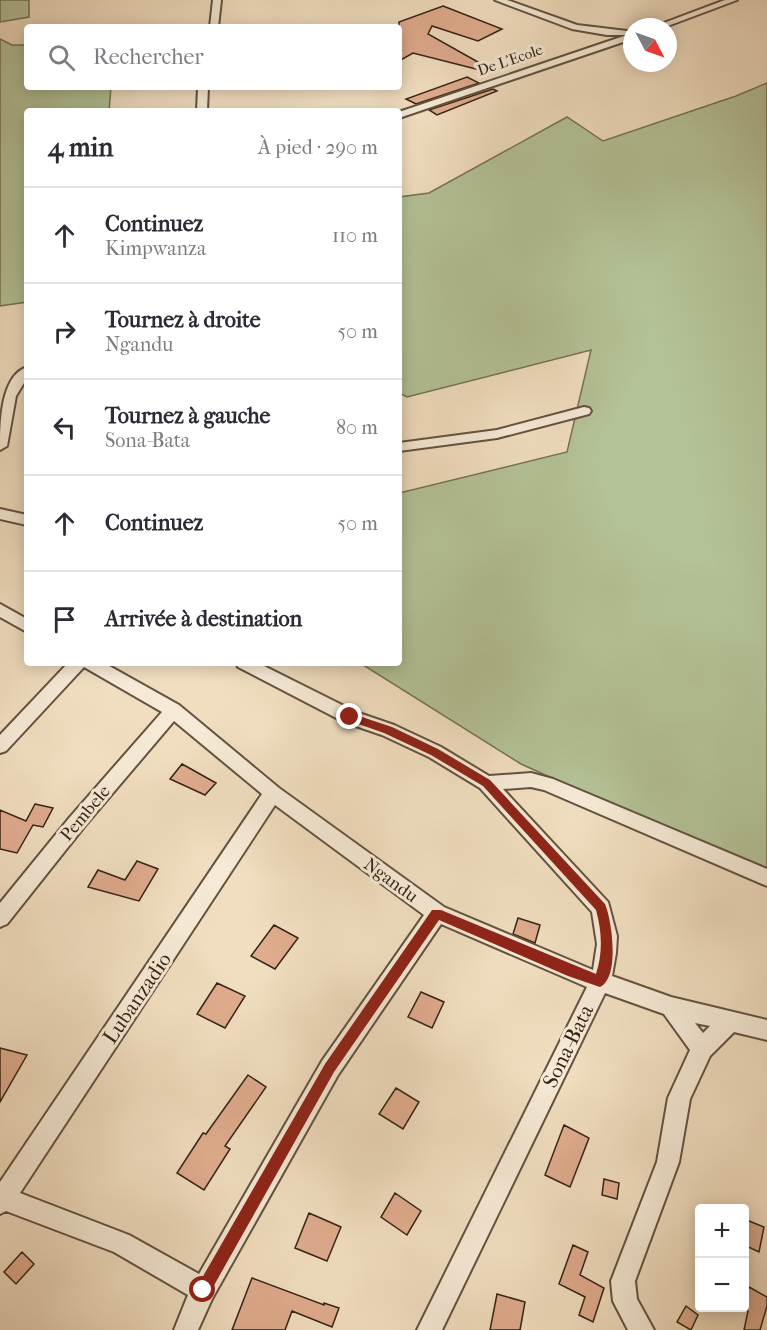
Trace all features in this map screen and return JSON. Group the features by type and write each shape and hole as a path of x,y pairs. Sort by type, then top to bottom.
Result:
{"street":[{"path":"214,24 217,0"},
{"path":"499,0 570,27 609,34 623,34"},
{"path":"677,20 733,0"},
{"name":"De L'Ecole","path":"402,114 623,37"},
{"path":"203,108 204,90"},
{"path":"0,446 7,394 24,373"},
{"path":"402,447 497,434 584,411"},
{"path":"0,514 24,519"},
{"path":"0,610 24,624"},
{"path":"0,746 75,666"},
{"name":"Ngandu","path":"95,666 173,710 273,793 436,914 572,972 671,1007 767,1030"},
{"name":"Sona-Bata","path":"250,666 350,717 388,730 435,752 486,783 601,908 607,927 609,949 600,981 429,1330"},
{"name":"Pembele","path":"0,918 77,822 173,710"},
{"path":"486,783 531,780 547,784 767,878"},
{"name":"Lubanzadio","path":"1,1200 273,793"},
{"path":"186,1330 203,1290 330,1068 436,914"},
{"path":"671,1007 702,1049"},
{"path":"642,1330 625,1301 622,1292 623,1281 668,1162 679,1098 702,1049 731,1020"},
{"path":"1,1200 121,1243 203,1290"}],"green space":[{"path":"0,0 29,0 29,17 0,22"},
{"path":"0,39 12,45 24,45 24,90 111,90 109,108 24,108 24,302 0,306"},
{"path":"767,83 767,875 521,764 365,666 402,666 402,492 567,452 591,350 407,397 402,394 402,197 429,193 567,117 603,141 736,96"}],"building":[{"path":"443,6 502,29 478,41 432,26 428,34 485,66 484,71 413,53 402,59 402,24 399,22"},
{"path":"467,77 479,83 416,104 406,99"},
{"path":"493,89 497,91 437,115 429,110"},
{"path":"182,764 216,783 205,795 170,779"},
{"path":"35,804 53,808 43,827 33,825 17,853 0,849 0,810 26,821"},
{"path":"137,861 158,869 139,901 88,887 98,870 125,880"},
{"path":"518,918 540,925 535,943 513,934"},
{"path":"274,925 298,938 275,969 251,956"},
{"path":"217,983 245,996 225,1028 197,1014"},
{"path":"421,992 444,1002 432,1028 408,1017"},
{"path":"0,1048 27,1055 0,1102"},
{"path":"248,1075 266,1087 225,1146 230,1149 204,1190 177,1173 203,1133 206,1134"},
{"path":"396,1088 419,1102 403,1129 379,1114"},
{"path":"564,1125 589,1138 570,1187 545,1175"},
{"path":"604,1179 619,1183 617,1199 602,1195"},
{"path":"395,1193 421,1211 407,1235 381,1217"},
{"path":"309,1213 341,1227 327,1261 295,1248"},
{"path":"749,1221 764,1227 759,1252 749,1247"},
{"path":"573,1245 588,1252 580,1275 604,1288 593,1322 579,1315 585,1297 559,1284"},
{"path":"22,1252 34,1264 16,1284 4,1272"},
{"path":"252,1278 324,1305 324,1303 339,1308 332,1327 292,1311 285,1330 232,1330"},
{"path":"749,1287 767,1297 767,1306 760,1330 744,1330 749,1312"},
{"path":"497,1294 525,1302 520,1330 490,1330"},
{"path":"686,1306 698,1315 691,1330 677,1322"}],"route":[{"path":"203,1290 330,1068 436,914 572,972 600,981 607,957 609,949 607,927 601,908 486,783 435,752 388,730 350,717"}]}
